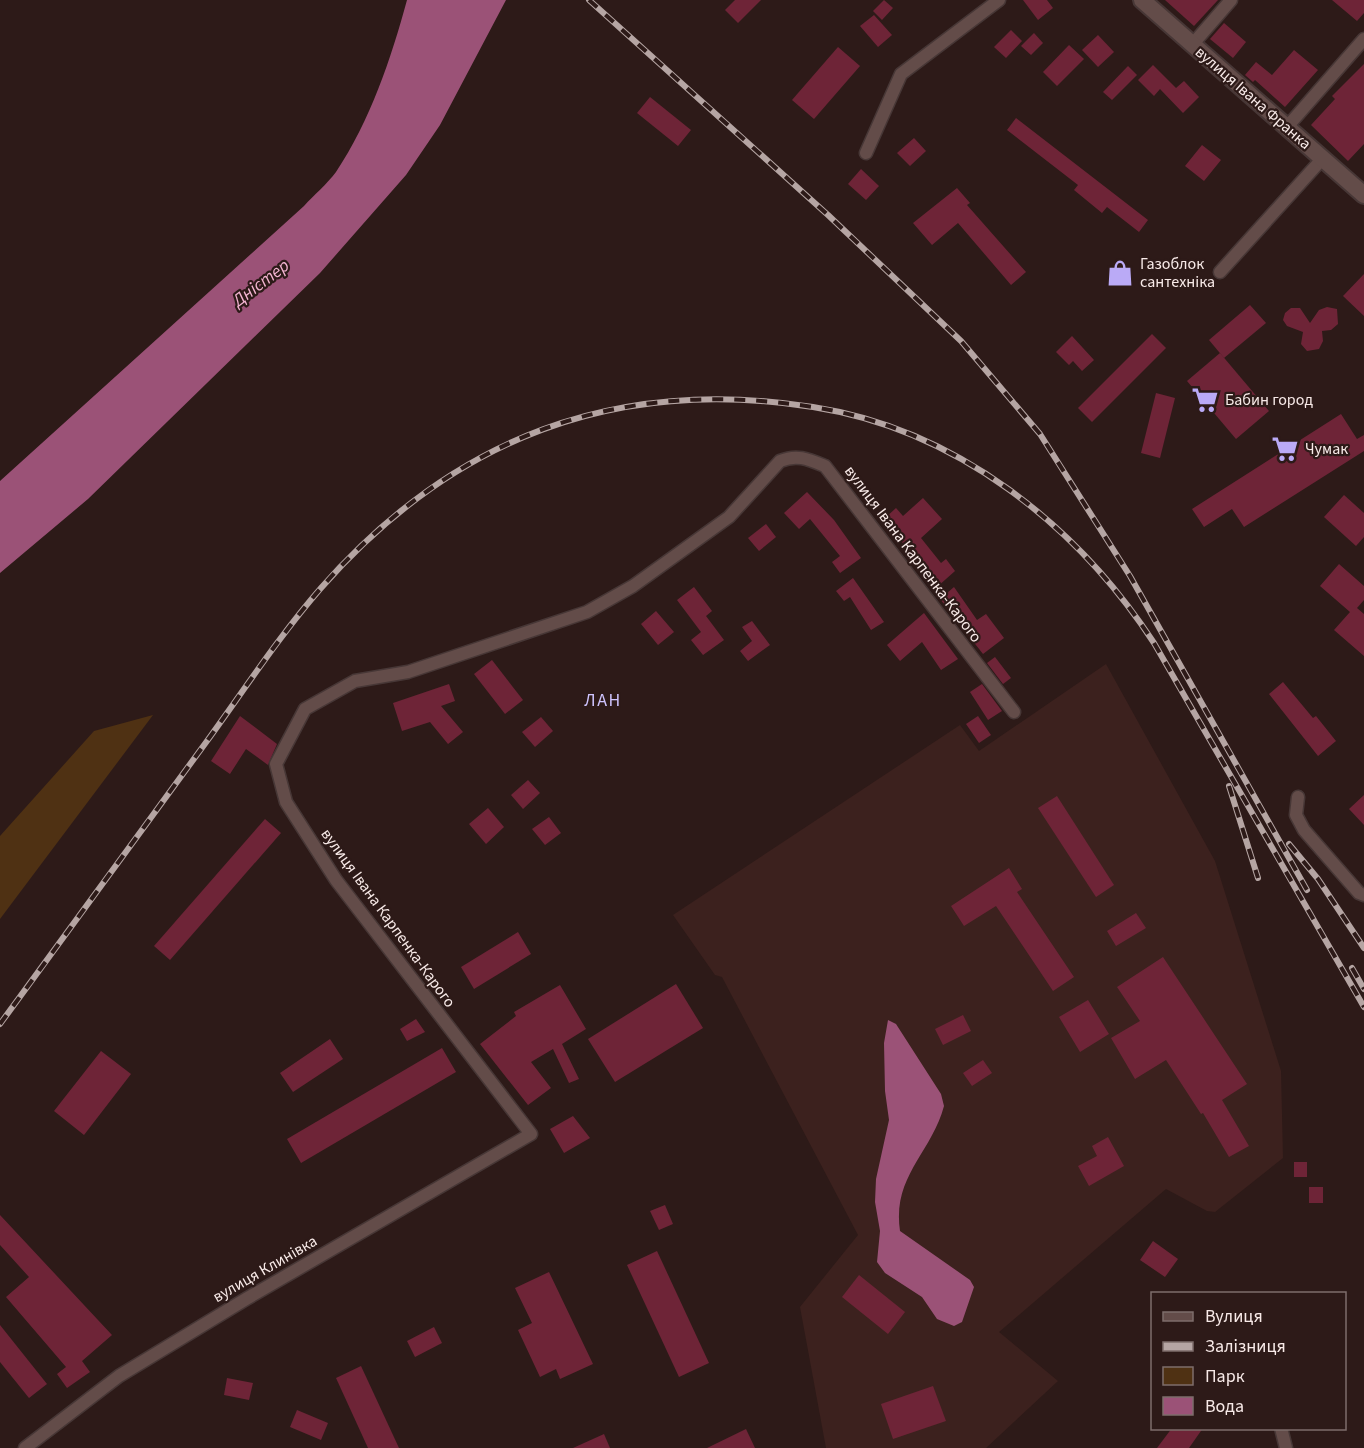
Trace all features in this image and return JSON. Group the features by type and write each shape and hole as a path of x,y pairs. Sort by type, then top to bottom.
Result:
{"main road":[{"name":"вулиця Івана Франка","path":"1142,0 1364,195"}],"street":[{"path":"866,153 902,74 999,0"},
{"path":"1191,45 1231,0"},
{"path":"1287,127 1364,39"},
{"path":"1220,272 1323,158"},
{"name":"вулиця Івана Карпенка-Карого","path":"531,1134 336,880 286,802 276,764 305,709 355,681 408,672 587,612 633,586 729,517 780,462 790,457 802,457 825,466 1014,712"},
{"path":"1298,797 1296,815 1304,830 1359,893 1364,895"},
{"name":"вулиця Клинівка","path":"25,1448 119,1376 246,1299 531,1134"},
{"path":"1282,1430 1286,1448"}],"shaded area":[{"path":"1106,664 1215,861 1281,1071 1283,1158 1215,1212 1207,1211 1166,1189 999,1332 1058,1381 986,1448 826,1448 800,1307 858,1235 722,977 715,975 673,915 960,725 979,751"}],"green space":[{"path":"153,715 0,919 0,836 94,731"}],"water":[{"name":"Дністер","path":"407,0 506,0 440,125 406,175 320,273 88,499 0,573 0,481 304,206 336,172 369,111 394,45"},
{"path":"888,1020 896,1024 941,1094 944,1106 931,1138 907,1180 899,1212 900,1231 970,1280 974,1287 962,1322 954,1326 937,1319 922,1297 885,1273 877,1262 880,1231 875,1202 876,1179 889,1120 885,1091 884,1043"}],"building":[{"path":"735,0 761,0 738,23 725,10"},
{"path":"884,0 893,8 882,20 873,11"},
{"path":"1023,0 1047,0 1053,8 1038,20"},
{"path":"1165,0 1218,0 1194,26"},
{"path":"1332,0 1364,0 1364,13 1357,21"},
{"path":"874,15 892,35 878,47 860,26"},
{"path":"1224,23 1246,42 1233,58 1210,39"},
{"path":"1011,30 1022,41 1006,58 994,47"},
{"path":"1034,33 1043,43 1031,55 1021,46"},
{"path":"1098,35 1114,52 1098,67 1082,50"},
{"path":"1069,45 1084,59 1057,86 1043,72"},
{"path":"838,47 860,66 814,119 792,100"},
{"path":"1294,50 1318,70 1285,107 1255,80 1253,82 1245,75 1256,62 1272,75"},
{"path":"1364,64 1364,144 1348,161 1311,125 1335,99 1332,96"},
{"path":"1153,65 1176,88 1184,81 1199,97 1183,113 1160,89 1154,96 1138,80"},
{"path":"1128,66 1137,75 1112,100 1103,92"},
{"path":"650,97 691,130 678,146 637,113"},
{"path":"1016,118 1148,220 1139,232 1107,207 1102,213 1074,190 1078,185 1007,130"},
{"path":"914,138 926,151 910,166 897,153"},
{"path":"1202,145 1221,160 1204,181 1185,166"},
{"path":"861,169 879,186 866,200 848,184"},
{"path":"957,188 970,203 967,205 1026,272 1011,285 958,223 932,245 913,223"},
{"path":"1364,274 1364,316 1343,296"},
{"path":"1250,305 1266,323 1224,358 1209,340"},
{"path":"1327,307 1337,309 1338,324 1331,330 1322,331 1323,341 1319,349 1307,351 1301,344 1303,332 1287,326 1283,320 1285,313 1291,308 1300,308 1310,323 1319,310"},
{"path":"1152,334 1166,348 1092,422 1078,408"},
{"path":"1072,336 1094,360 1082,371 1073,361 1069,365 1056,352"},
{"path":"1220,353 1269,411 1236,439 1187,381"},
{"path":"1156,393 1175,398 1160,458 1141,453"},
{"path":"1341,414 1357,439 1364,435 1364,451 1244,527 1232,509 1204,527 1192,509"},
{"path":"807,492 834,520 861,558 840,573 832,562 840,556 810,519 799,529 784,513"},
{"path":"1344,495 1364,513 1364,537 1356,546 1324,517"},
{"path":"923,498 942,519 921,538 941,563 946,559 955,571 937,587 884,519 896,508 903,516"},
{"path":"766,524 776,537 759,551 748,538"},
{"path":"1339,564 1364,586 1364,600 1357,608 1364,614 1364,656 1334,630 1350,612 1320,586"},
{"path":"853,578 884,622 871,630 850,597 844,601 836,591"},
{"path":"694,587 712,611 706,616 724,640 703,655 691,640 701,632 677,600"},
{"path":"954,587 977,620 986,614 1004,638 983,654 940,599"},
{"path":"656,611 674,632 658,645 641,624"},
{"path":"924,613 958,659 941,670 922,642 900,661 887,645"},
{"path":"752,621 770,645 748,661 740,651 752,641 742,627"},
{"path":"995,657 1011,678 1003,684 987,663"},
{"path":"492,660 523,700 505,714 474,674"},
{"path":"1283,682 1313,718 1316,716 1336,741 1318,756 1269,694"},
{"path":"449,684 455,701 441,706 463,732 448,744 430,722 402,731 393,703"},
{"path":"982,684 1002,711 988,720 970,692"},
{"path":"240,716 277,744 268,765 246,749 230,774 211,761"},
{"path":"978,716 991,735 979,743 966,724"},
{"path":"541,717 553,731 535,747 522,732"},
{"path":"528,780 540,793 523,809 511,795"},
{"path":"1364,795 1364,825 1349,809"},
{"path":"1057,796 1114,885 1096,897 1038,808"},
{"path":"488,808 504,827 486,844 469,824"},
{"path":"549,817 561,833 545,845 532,829"},
{"path":"265,819 281,833 170,960 154,946"},
{"path":"1009,868 1022,889 1017,892 1074,977 1053,991 996,906 964,926 951,906"},
{"path":"1136,913 1146,928 1116,946 1107,931"},
{"path":"518,932 531,954 474,989 461,967"},
{"path":"1163,957 1247,1084 1222,1100 1249,1146 1229,1157 1203,1113 1201,1114 1166,1060 1135,1079 1111,1038 1140,1021 1117,987"},
{"path":"676,984 703,1028 615,1082 588,1039"},
{"path":"560,985 586,1029 562,1044 579,1079 569,1083 553,1049 531,1062 551,1088 528,1105 480,1044 516,1016 514,1012"},
{"path":"1088,1000 1109,1034 1080,1052 1059,1017"},
{"path":"963,1015 971,1031 943,1045 935,1029"},
{"path":"416,1019 425,1032 407,1041 400,1029"},
{"path":"330,1039 343,1059 293,1092 280,1073"},
{"path":"442,1048 456,1072 301,1163 287,1139"},
{"path":"101,1051 131,1074 84,1135 54,1111"},
{"path":"983,1060 992,1073 972,1086 963,1073"},
{"path":"573,1116 590,1138 564,1153 550,1129"},
{"path":"1108,1137 1124,1166 1089,1186 1078,1166 1097,1156 1092,1146"},
{"path":"1294,1162 1307,1162 1307,1177 1294,1177"},
{"path":"1309,1187 1323,1187 1323,1203 1309,1203"},
{"path":"665,1205 673,1224 659,1230 650,1211"},
{"path":"0,1215 112,1335 82,1361 90,1372 67,1388 57,1374 66,1367 6,1297 29,1277 0,1245"},
{"path":"1153,1241 1178,1259 1165,1277 1140,1260"},
{"path":"657,1251 709,1363 679,1377 627,1265"},
{"path":"549,1272 593,1364 560,1379 556,1369 540,1377 518,1330 532,1323 515,1288"},
{"path":"859,1275 905,1312 888,1334 842,1297"},
{"path":"0,1325 47,1384 29,1398 0,1362"},
{"path":"434,1327 442,1343 415,1357 407,1341"},
{"path":"361,1366 399,1448 368,1448 336,1378"},
{"path":"227,1378 253,1383 249,1400 224,1395"},
{"path":"933,1386 946,1421 893,1439 881,1404"},
{"path":"297,1410 328,1423 321,1440 290,1427"},
{"path":"746,1429 755,1448 707,1448"},
{"path":"1170,1430 1202,1430 1189,1448 1157,1448"},
{"path":"604,1434 610,1448 573,1448"}],"railway":[{"path":"589,0 828,215 961,341 1040,434 1130,576 1307,890"},
{"path":"0,1024 262,663 321,588 372,536 426,492 482,457 542,430 605,411 671,401 740,400 813,407 866,419 916,437 963,460 1008,489 1050,522 1088,559 1123,600 1154,643 1364,1007"},
{"path":"1229,786 1258,878"},
{"path":"1289,844 1318,879 1364,948"},
{"path":"1352,968 1364,989"}],"place":[{"name":"Газоблок сантехніка","path":"1120,273"},
{"name":"Бабин город","path":"1205,400"},
{"name":"Чумак","path":"1285,449"}],"district":[{"name":"ЛАН","path":"603,700"}]}
